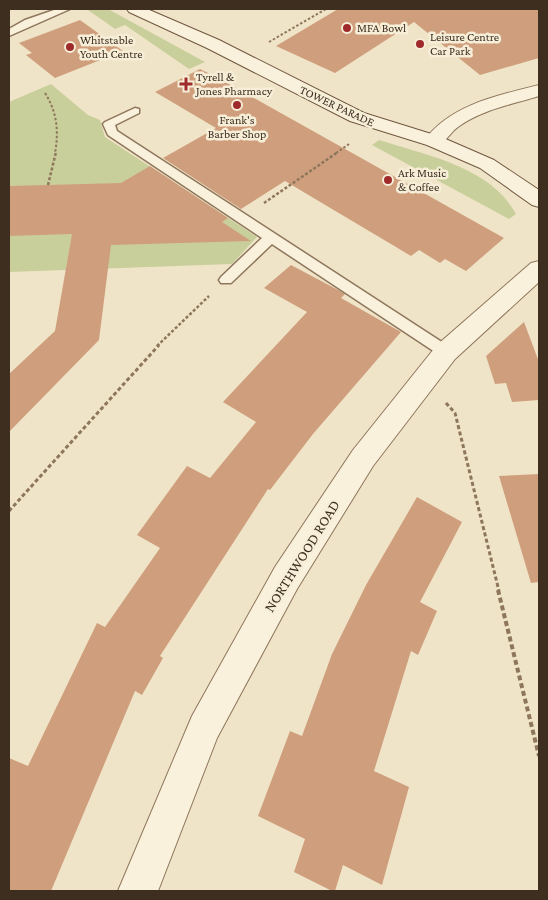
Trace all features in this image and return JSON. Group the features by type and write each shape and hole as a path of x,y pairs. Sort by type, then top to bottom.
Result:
{"street":[{"name":"TOWER PARADE","path":"135,9 213,44 358,117 434,141 487,164 539,200"},
{"path":"434,141 451,123 472,111 539,90"},
{"name":"NORTHWOOD ROAD","path":"138,891 204,728 282,586 364,458 423,379 446,352 539,269"}],"lane":[{"path":"9,33 28,22 65,9"},
{"path":"134,111 110,124 112,133 446,352"},
{"path":"226,280 270,237"}],"path":[{"path":"266,44 326,9"},
{"path":"45,93 58,116 56,152 48,185"},
{"path":"242,218 352,142"},
{"path":"9,511 163,340 226,280"},
{"path":"423,379 455,413 539,756"}],"green space":[{"path":"108,9 205,62 189,69 125,25 115,29 88,10"},
{"path":"51,84 88,115 100,120 105,137 257,237 232,264 9,272 9,102"},
{"path":"379,140 456,165 474,174 491,185 505,198 516,214 509,219 372,145"}],"building":[{"path":"338,9 539,9 539,58 480,75 414,22 335,73 276,46"},
{"name":"Whitstable Youth Centre","path":"80,20 123,51 55,78 26,55 32,53 19,43"},
{"path":"200,69 504,238 466,271 445,259 440,263 419,250 411,256 285,181 241,209 163,158 216,128 155,92"},
{"path":"150,166 228,218 222,222 251,241 111,245 99,340 9,432 9,374 55,331 72,234 9,236 9,186 121,183"},
{"path":"291,265 345,294 341,298 401,332 313,434 270,490 268,489 160,656 163,658 142,695 135,691 51,891 9,891 9,758 28,766 97,623 105,627 160,548 137,535 187,466 210,478 256,422 223,402 307,312 264,288"},
{"path":"524,322 539,362 539,400 512,402 506,383 495,384 486,356"},
{"path":"539,474 539,582 531,583 499,476"},
{"path":"417,497 462,522 420,602 437,611 418,655 411,651 374,771 409,787 382,885 343,865 335,891 332,891 294,872 305,839 258,816 290,731 302,736 332,654 366,585"}],"place":[{"name":"MFA Bowl","path":"347,28"},
{"name":"Leisure Centre Car Park","path":"420,44"},
{"name":"Whitstable Youth Centre","path":"70,47"},
{"name":"Tyrell & Jones Pharmacy","path":"186,84"},
{"name":"Frank's Barber Shop","path":"237,105"},
{"name":"Ark Music & Coffee","path":"388,180"}]}
